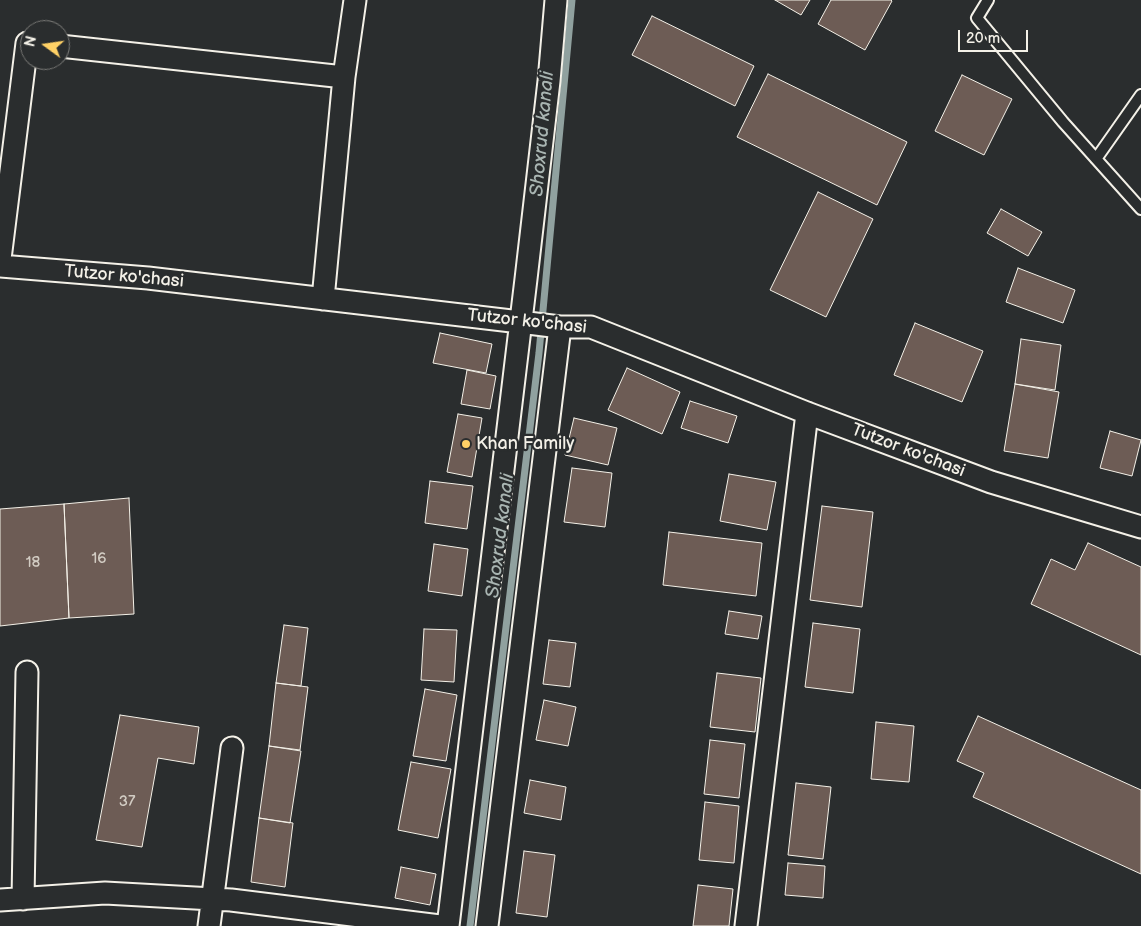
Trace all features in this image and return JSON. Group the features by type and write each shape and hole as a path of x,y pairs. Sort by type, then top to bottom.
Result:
{"street":[{"path":"323,299 344,77 355,0"},
{"path":"448,926 546,100 556,0"},
{"path":"70,47 344,77"},
{"path":"0,258 24,70"},
{"name":"Tutzor ko'chasi","path":"0,266 148,278 520,322 591,328 807,413 991,482 1141,527"},
{"path":"486,926 560,326"},
{"path":"746,926 807,413"},
{"path":"23,899 26,672"},
{"path":"208,926 232,748"},
{"path":"0,900 105,893 231,900 440,926"}],"lane":[{"path":"988,0 976,18 1062,122 1141,209"},
{"path":"1096,159 1141,95"}],"building":[{"path":"775,0 810,0 801,15"},
{"path":"831,0 892,1 865,50 818,24"},
{"path":"652,16 754,66 735,106 632,55"},
{"path":"768,74 907,142 877,205 737,137"},
{"path":"962,75 1012,99 984,155 935,131"},
{"path":"818,192 873,219 826,317 770,290"},
{"path":"1001,209 1042,232 1028,256 987,233"},
{"path":"1018,268 1075,290 1063,323 1006,302"},
{"path":"915,323 983,351 962,402 894,375"},
{"path":"440,333 492,344 486,373 433,363"},
{"path":"1021,339 1061,345 1055,390 1015,384"},
{"path":"627,368 680,392 662,434 608,410"},
{"path":"467,370 496,376 490,409 461,404"},
{"path":"1015,384 1059,392 1048,458 1004,451"},
{"path":"690,401 737,416 728,443 681,428"},
{"path":"458,414 482,418 472,477 447,472"},
{"path":"574,418 617,428 608,465 565,455"},
{"path":"1110,431 1141,440 1132,476 1100,468"},
{"path":"572,468 612,473 605,527 564,522"},
{"path":"729,474 776,482 767,530 720,521"},
{"path":"430,481 473,486 467,529 425,523"},
{"path":"129,498 134,614 69,618 64,504"},
{"path":"64,504 69,618 0,626 0,509"},
{"path":"822,506 873,512 862,607 810,600"},
{"path":"669,532 762,543 756,596 663,585"},
{"path":"1088,543 1141,567 1141,655 1031,604 1051,559 1075,570"},
{"path":"434,544 468,549 462,596 428,591"},
{"path":"729,611 762,616 758,639 725,634"},
{"path":"813,623 860,629 853,693 805,687"},
{"path":"284,625 308,628 301,686 276,683"},
{"path":"424,629 457,630 454,682 421,680"},
{"path":"549,640 576,643 570,687 543,684"},
{"path":"717,673 761,678 755,732 710,727"},
{"path":"276,683 308,687 300,750 269,746"},
{"path":"425,689 457,695 446,761 413,756"},
{"path":"544,700 576,707 568,746 536,740"},
{"path":"120,715 199,727 194,764 158,758 142,847 96,840"},
{"path":"978,716 1141,790 1141,874 973,797 984,773 957,761"},
{"path":"876,722 914,726 909,782 871,779"},
{"path":"710,740 745,744 739,798 704,794"},
{"path":"269,746 301,751 290,823 259,818"},
{"path":"411,762 451,769 438,838 398,830"},
{"path":"530,780 566,787 561,820 524,813"},
{"path":"796,783 831,787 823,859 788,855"},
{"path":"705,802 739,806 734,863 699,860"},
{"path":"259,818 293,823 285,887 251,882"},
{"path":"524,851 555,855 547,917 516,913"},
{"path":"788,863 825,866 823,898 785,895"},
{"path":"401,867 436,874 430,905 395,898"},
{"path":"698,885 733,889 729,926 693,926"}],"waterway":[{"name":"Shoxrud kanali","path":"470,926 539,353 572,0"}],"place":[{"name":"Khan Family","path":"466,444"}]}
